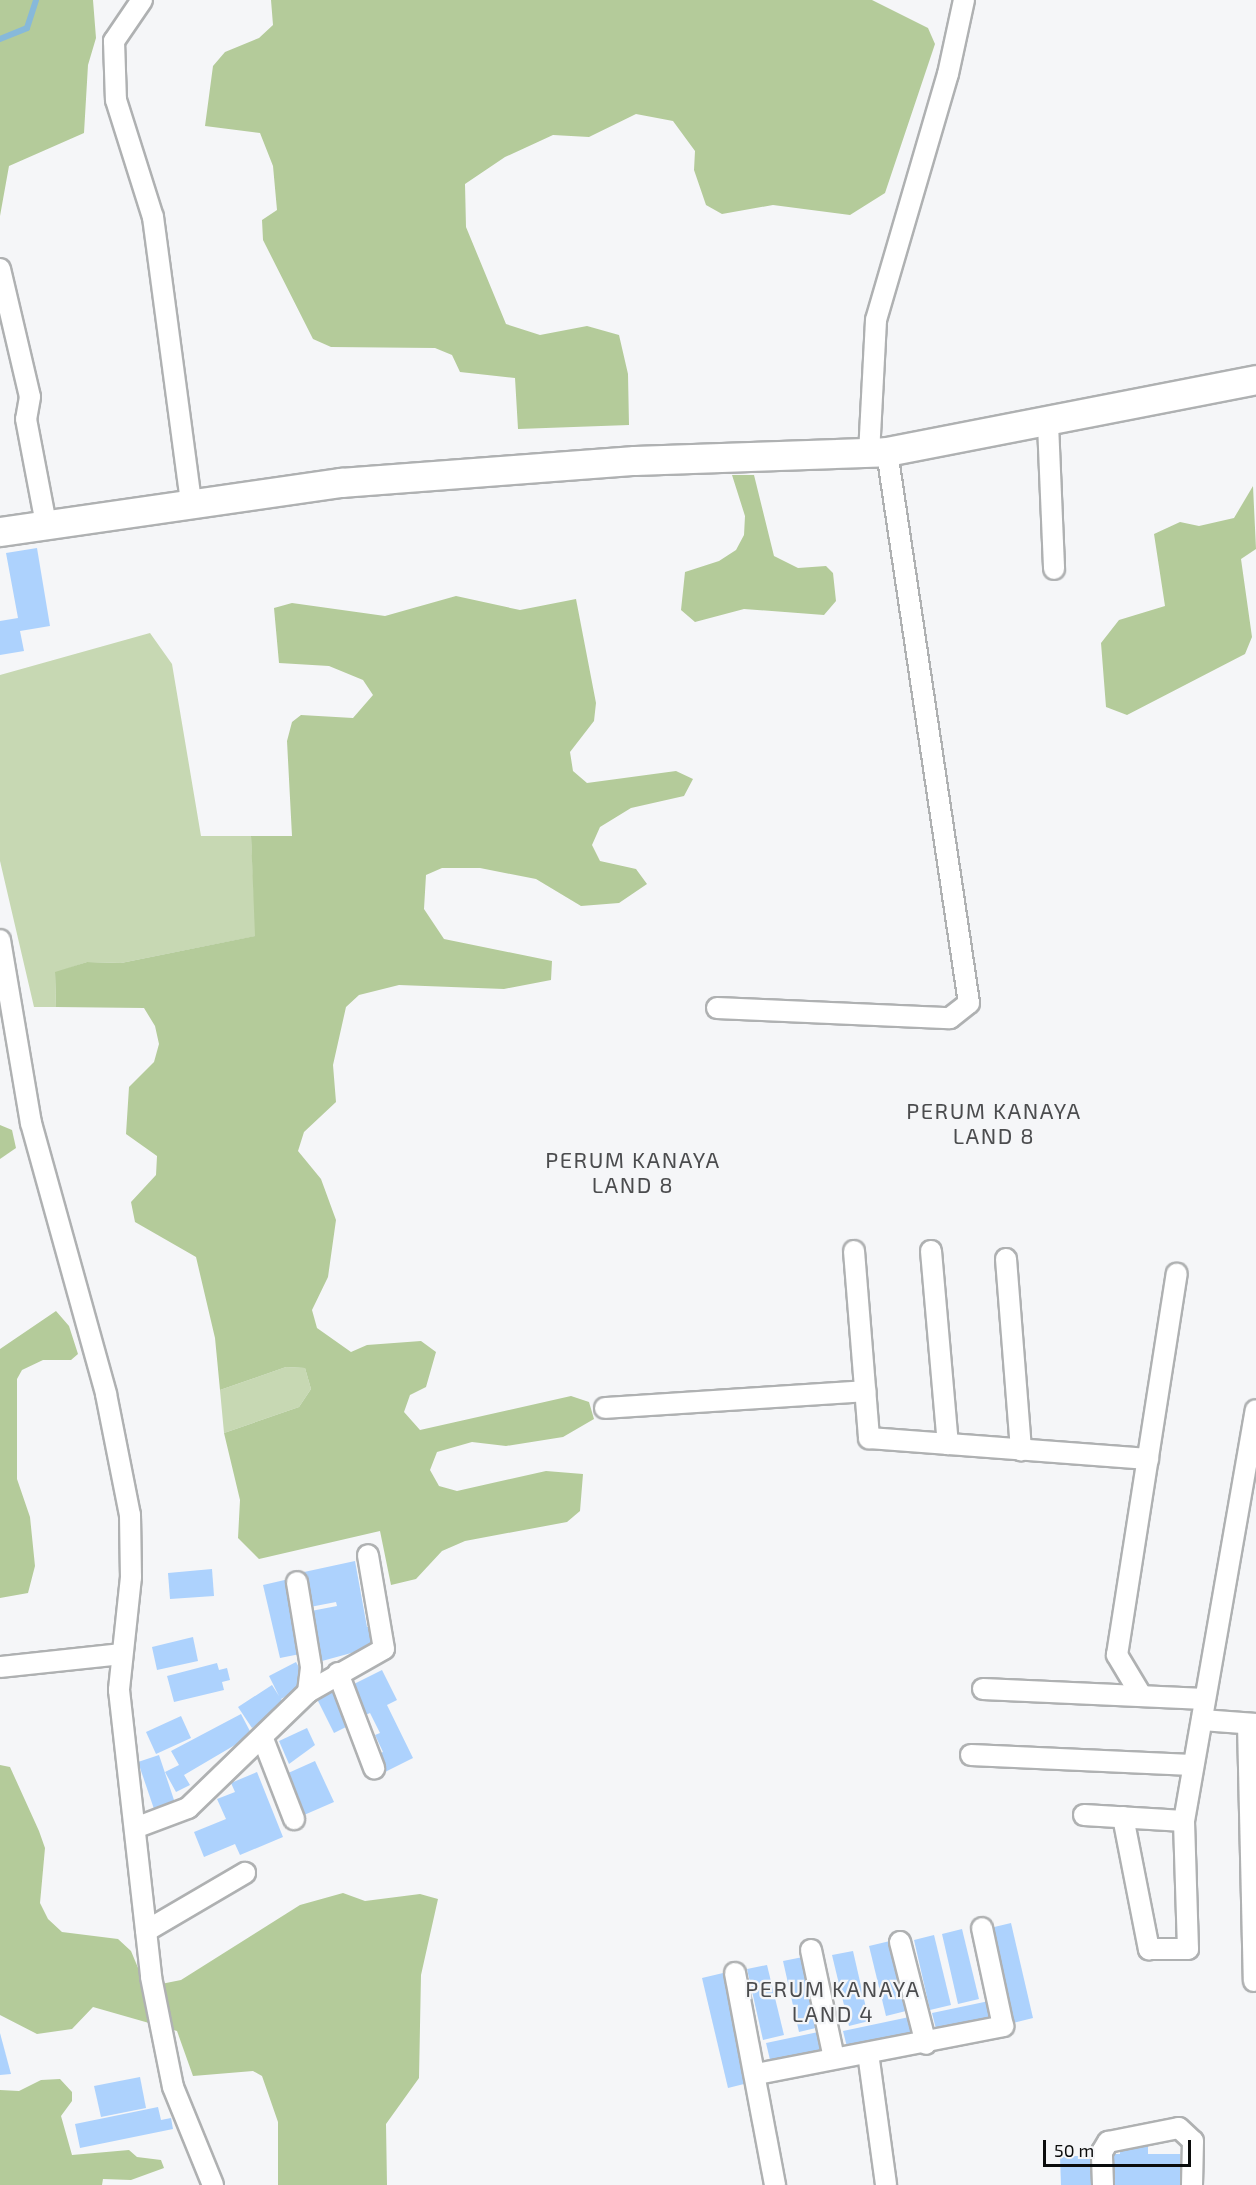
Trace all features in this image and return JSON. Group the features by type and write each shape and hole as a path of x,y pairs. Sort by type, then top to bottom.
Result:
{"main road":[{"path":"0,532 341,483 635,461 878,453 1048,424 1256,380"}],"street":[{"path":"142,0 114,40 116,100 153,217 191,503"},
{"path":"717,1008 950,1018 969,1003 878,453 876,320 948,74 964,0"},
{"path":"0,269 30,396 26,419 46,524"},
{"path":"1048,424 1054,569"},
{"path":"1,949 31,1123 106,1394 130,1515 131,1577 121,1654 119,1690 146,1931 173,2087 213,2185"},
{"path":"854,1251 869,1438 1148,1460"},
{"path":"931,1251 948,1444"},
{"path":"1006,1259 1021,1450"},
{"path":"1141,1695 1118,1655 1177,1274"},
{"path":"605,1408 865,1391"},
{"path":"1123,1817 1149,1949 1188,1949 1184,1821 1256,1410"},
{"path":"135,1828 188,1808 263,1739 308,1692 384,1649 368,1555"},
{"path":"297,1582 311,1667 308,1692"},
{"path":"0,1668 121,1654"},
{"path":"339,1673 374,1768"},
{"path":"983,1689 1205,1699"},
{"path":"1202,1720 1252,1724 1254,1981"},
{"path":"263,1739 294,1819"},
{"path":"970,1755 1192,1765"},
{"path":"1084,1815 1184,1821"},
{"path":"146,1931 245,1873"},
{"path":"757,2074 834,2058 926,2043 1003,2026 982,1928"},
{"path":"900,1942 926,2043"},
{"path":"811,1950 834,2058"},
{"path":"735,1973 757,2074 775,2185"},
{"path":"868,2053 886,2185"},
{"path":"1103,2185 1102,2152 1108,2142 1179,2128 1193,2141 1192,2185"}],"green space":[{"path":"0,0 93,0 96,38 88,65 84,133 9,166 0,216"},
{"path":"271,0 872,0 928,28 935,44 885,193 850,215 773,205 722,214 706,205 694,170 695,151 673,121 636,114 589,137 553,135 505,157 465,184 466,227 506,324 540,335 587,326 619,335 628,374 629,425 518,429 515,378 460,372 452,355 435,348 331,347 313,339 263,240 262,220 277,210 273,166 260,133 205,126 213,66 225,52 259,38 273,25"},
{"path":"732,475 754,475 774,556 798,568 826,566 833,573 836,601 824,615 744,609 695,622 681,610 685,572 719,561 736,550 744,535 745,516"},
{"path":"1253,486 1256,549 1241,559 1252,637 1245,654 1127,715 1106,707 1101,643 1119,620 1165,606 1154,534 1180,522 1199,526 1234,518"},
{"path":"456,596 520,610 576,599 596,703 594,721 570,752 573,771 587,783 676,771 693,779 684,796 631,808 600,827 592,845 600,861 636,869 647,884 619,903 581,906 536,879 480,868 442,868 426,875 424,909 444,939 552,961 551,980 504,989 399,985 359,995 346,1007 333,1065 336,1102 304,1132 298,1151 321,1179 336,1220 328,1277 312,1310 317,1328 351,1352 367,1345 421,1341 436,1352 426,1387 410,1395 404,1412 420,1430 571,1396 589,1402 594,1419 563,1437 506,1446 472,1442 437,1452 430,1470 439,1486 457,1491 546,1471 583,1474 580,1511 567,1522 465,1541 442,1551 416,1579 391,1585 380,1531 259,1559 238,1538 240,1500 224,1433 299,1407 311,1389 305,1368 286,1367 220,1390 215,1338 196,1257 135,1222 131,1202 156,1175 157,1156 126,1134 129,1087 154,1062 159,1044 155,1026 144,1008 56,1007 55,972 87,962 121,963 255,936 251,836 292,836 287,741 292,722 301,715 353,718 373,695 363,680 329,666 279,663 274,608 292,603 385,616"},
{"path":"150,633 172,664 201,836 251,836 256,936 121,963 87,962 55,973 56,1007 34,1007 0,861 0,675"},
{"path":"0,1125 12,1130 16,1148 0,1159"},
{"path":"56,1311 69,1326 78,1354 71,1360 43,1360 22,1370 17,1379 17,1479 30,1517 35,1566 28,1593 0,1598 0,1349"},
{"path":"286,1367 305,1368 311,1389 299,1407 224,1433 220,1390"},
{"path":"0,1765 10,1767 45,1848 40,1903 48,1919 62,1932 118,1939 131,1951 146,1987 181,1980 300,1905 343,1893 365,1901 420,1894 438,1899 421,1975 419,2078 386,2124 387,2185 278,2185 278,2122 262,2076 253,2071 193,2076 177,2031 93,2007 72,2029 37,2034 0,2015"},
{"path":"60,2079 72,2092 72,2101 61,2116 72,2155 129,2150 137,2157 161,2160 164,2168 131,2180 103,2179 102,2185 0,2185 0,2090 19,2091 41,2080"}],"building":[{"path":"37,548 50,626 20,631 24,651 0,655 0,621 18,618 6,553"},
{"path":"355,1561 367,1627 373,1626 377,1646 322,1661 311,1611 337,1606 336,1602 310,1607 304,1572"},
{"path":"212,1569 214,1596 170,1599 168,1573"},
{"path":"289,1579 305,1653 280,1658 263,1585"},
{"path":"193,1637 198,1661 157,1670 152,1647"},
{"path":"296,1662 308,1684 281,1699 286,1706 252,1728 238,1707 272,1685 279,1696 269,1676"},
{"path":"217,1663 219,1670 227,1668 230,1680 222,1682 224,1690 174,1702 167,1676"},
{"path":"382,1670 397,1700 387,1705 413,1758 385,1772 376,1755 383,1752 375,1735 380,1733 370,1713 361,1717 346,1688"},
{"path":"332,1689 350,1725 334,1733 316,1697"},
{"path":"241,1714 252,1735 184,1775 190,1785 176,1792 165,1772 179,1765 171,1751"},
{"path":"181,1716 191,1738 156,1754 146,1732"},
{"path":"307,1728 315,1745 289,1764 279,1741"},
{"path":"159,1755 175,1803 154,1809 138,1762"},
{"path":"315,1761 334,1802 304,1815 286,1774"},
{"path":"257,1772 283,1837 240,1855 235,1844 204,1857 194,1832 226,1819 217,1799 235,1792 231,1783"},
{"path":"1011,1923 1033,2018 1013,2023 990,1928"},
{"path":"962,1929 979,1999 958,2004 942,1934"},
{"path":"934,1935 951,2005 930,2010 914,1940"},
{"path":"890,1941 906,2011 886,2016 869,1946"},
{"path":"853,1951 869,2021 849,2026 832,1955"},
{"path":"803,1957 820,2027 799,2032 783,1961"},
{"path":"767,1965 784,2035 763,2040 747,1969"},
{"path":"723,1973 748,2083 728,2088 702,1978"},
{"path":"989,2001 994,2021 937,2033 932,2013"},
{"path":"914,2016 918,2036 848,2051 843,2031"},
{"path":"823,2031 828,2052 771,2064 766,2043"},
{"path":"0,2033 11,2074 0,2075"},
{"path":"140,2077 146,2108 101,2117 94,2086"},
{"path":"158,2107 161,2120 171,2118 173,2129 80,2148 75,2124"},
{"path":"1120,2143 1148,2143 1148,2154 1180,2154 1180,2185 1112,2185 1111,2154 1120,2154"},
{"path":"1060,2156 1093,2156 1094,2185 1061,2185"}],"waterway":[{"path":"0,39 27,28 36,0"}],"district":[{"name":"PERUM KANAYA LAND 8","path":"994,1122"},
{"name":"PERUM KANAYA LAND 8","path":"633,1172"},
{"name":"PERUM KANAYA LAND 4","path":"833,2000"}]}
